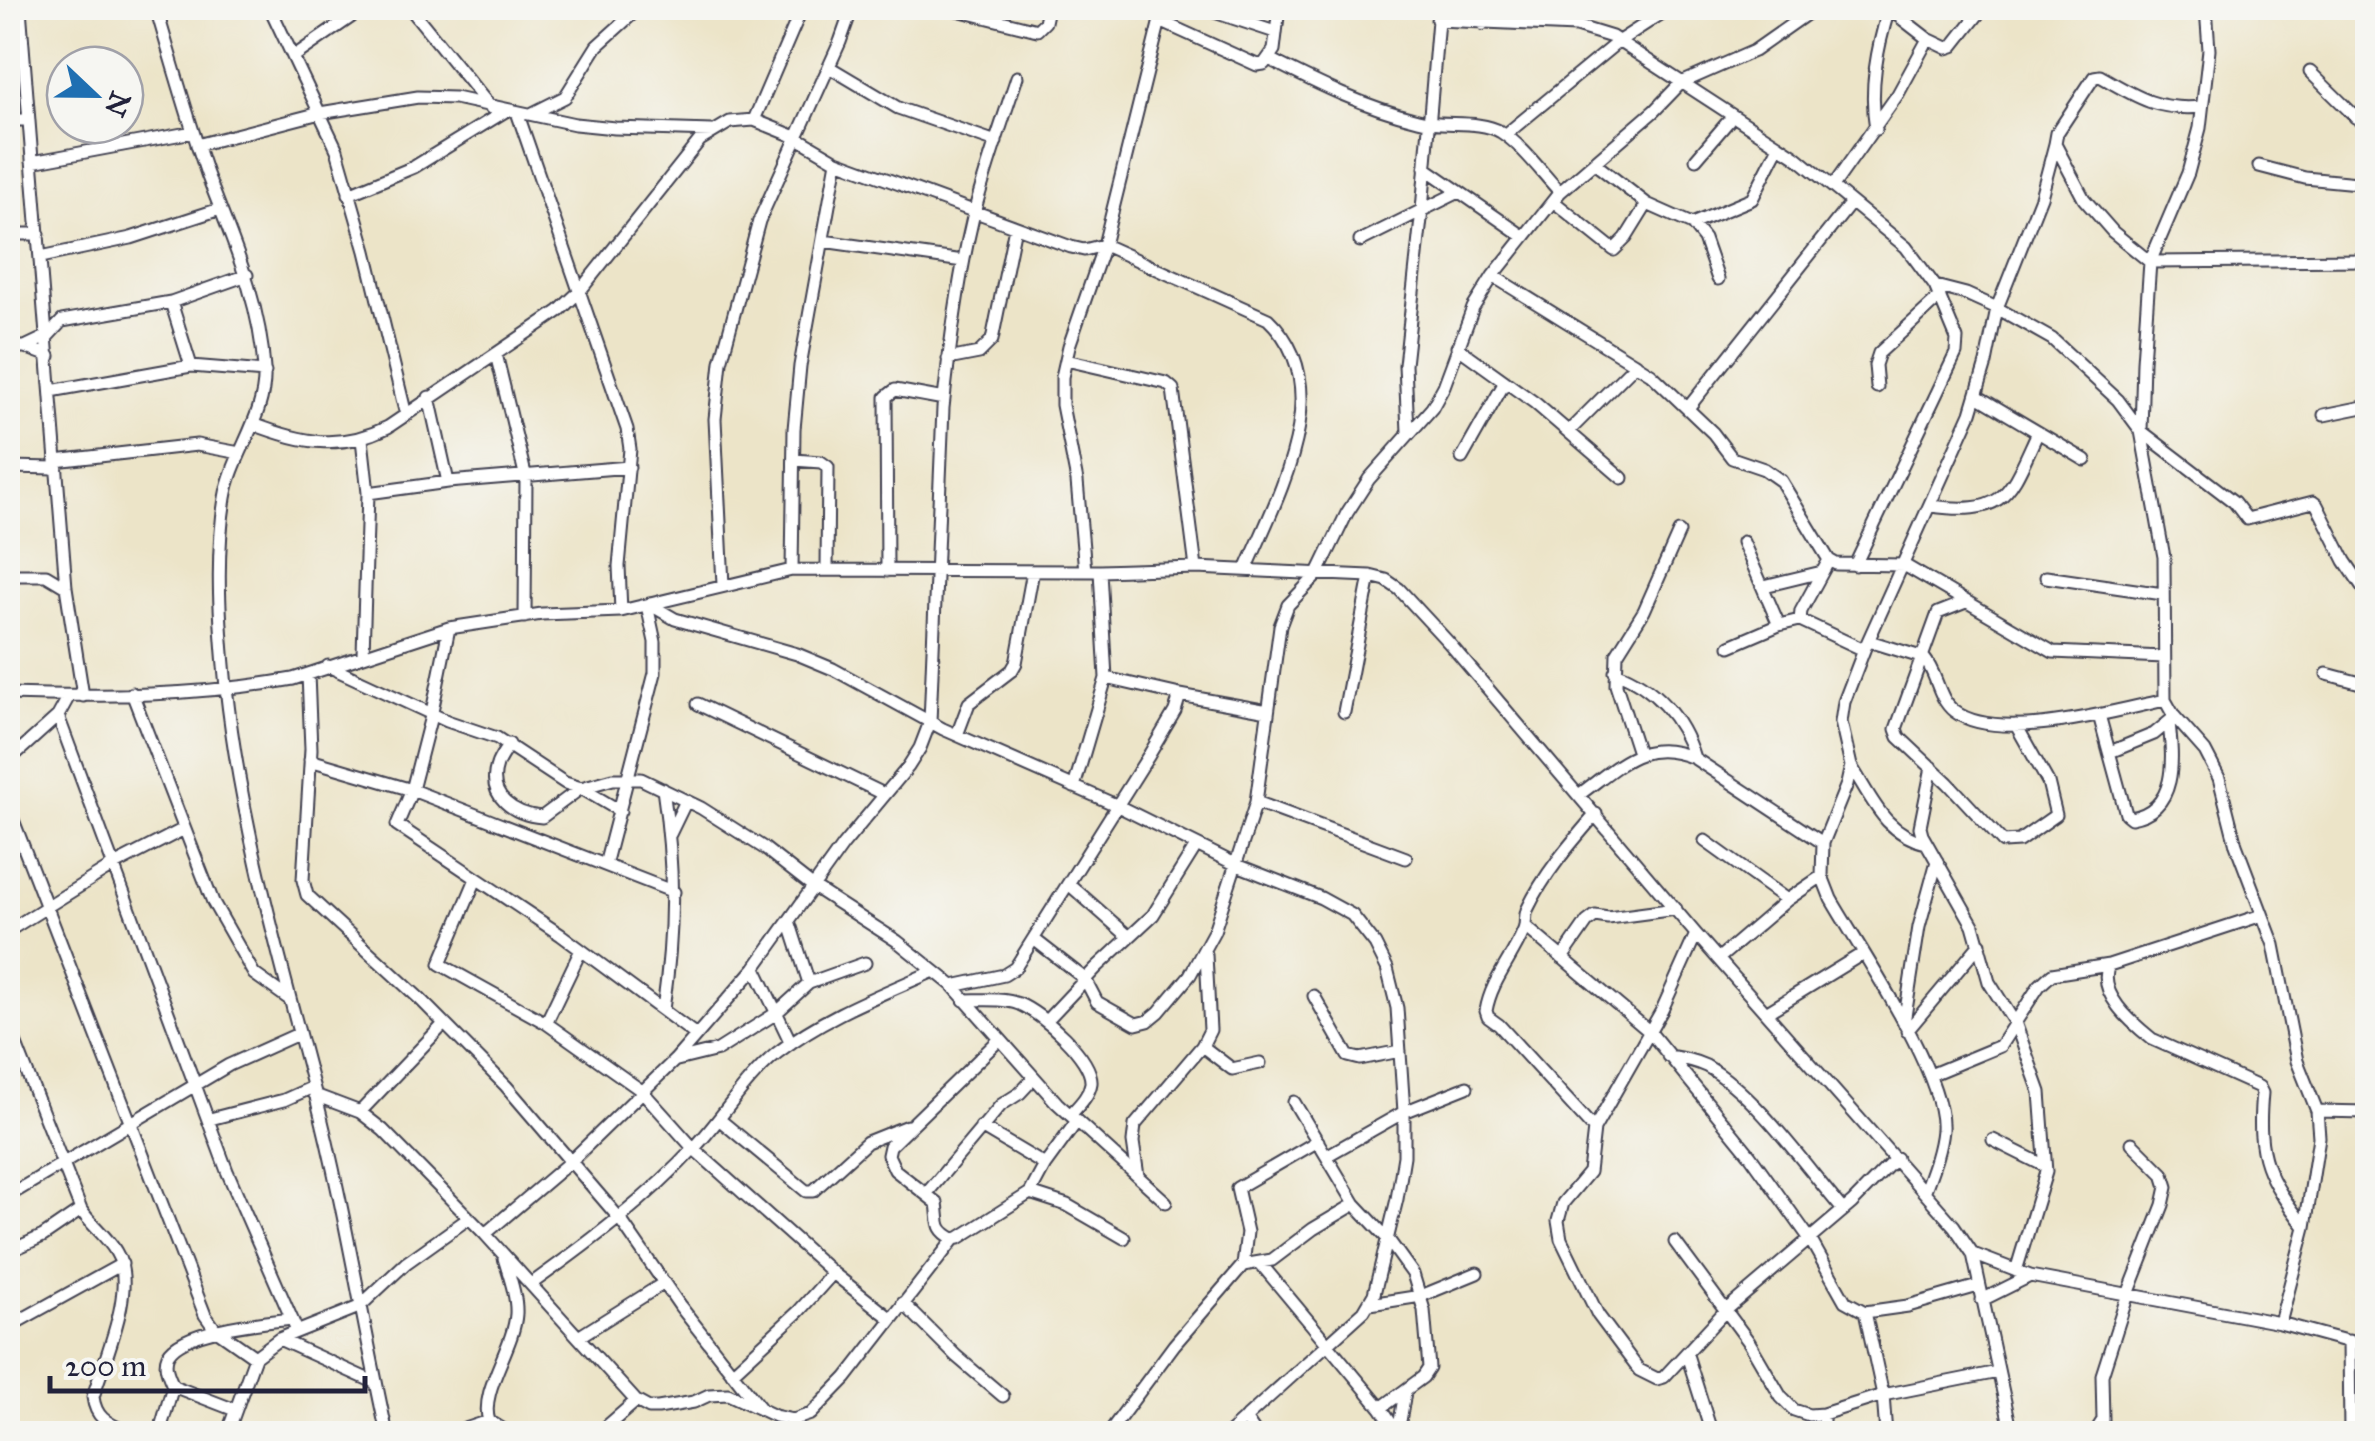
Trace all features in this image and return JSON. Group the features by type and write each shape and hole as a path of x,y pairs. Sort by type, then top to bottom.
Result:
{"street":[{"path":"156,8 195,138 247,275 264,372 253,424 225,495 220,605 226,690 246,812 314,1091 387,1434"},
{"path":"270,8 337,150 406,415"},
{"path":"293,57 364,8"},
{"path":"410,8 491,108"},
{"path":"531,114 565,97 598,46 639,8"},
{"path":"754,120 802,8"},
{"path":"723,585 715,418 721,362 759,221 852,8"},
{"path":"949,8 976,10 1037,30 1045,22 1048,8"},
{"path":"1202,8 1275,32"},
{"path":"1085,571 1077,481 1062,405 1066,360 1104,245 1162,14 1257,65 1269,59 1274,50 1278,8"},
{"path":"1505,135 1619,41 1670,8"},
{"path":"1036,940 1085,979 1097,1002 1136,1024 1159,1012 1206,951 1237,865 1256,802 1280,626 1288,605 1318,575 1347,513 1369,479 1432,408 1473,308 1492,276 1557,197 1681,82 1754,52 1815,8"},
{"path":"1876,128 1872,84 1888,8 1941,47 1953,46 1983,8"},
{"path":"2099,714 2126,814 2137,818 2150,810 2173,778 2163,657 2164,557 2141,431 2150,262 2188,173 2200,128 2208,50 2206,8"},
{"path":"8,761 76,696 46,310 16,13"},
{"path":"1408,432 1405,365 1438,14 1489,13 1600,32 1779,146 1833,186 1850,204 1906,246 1938,292 1957,339 1956,352 1855,565"},
{"path":"1833,186 1876,128 1928,39"},
{"path":"1269,59 1358,102 1429,123 1491,128 1505,135 1557,197 1614,250 1647,204"},
{"path":"829,66 898,108 996,142"},
{"path":"2310,72 2368,129"},
{"path":"1926,843 1891,829 1851,766 1841,722 1844,702 1977,396 1997,308 2041,197 2057,133 2097,75 2160,106 2201,106"},
{"path":"484,1234 571,1160 674,1060 790,924 843,845 920,748 930,722 948,359 974,212 1017,77"},
{"path":"32,162 195,138 418,97 454,98 491,108 615,128 712,131"},
{"path":"2355,116 2368,104"},
{"path":"350,194 414,167 512,111"},
{"path":"512,111 607,363 627,429 629,467 619,566 621,612"},
{"path":"1696,159 1732,117"},
{"path":"8,120 28,120"},
{"path":"253,424 302,440 362,440 406,415 579,292 700,140 730,122 754,120 796,137 837,161 1015,227 1084,250 1104,245 1268,320 1285,335 1301,378 1296,451 1246,570"},
{"path":"2055,144 2084,200 2113,232 2150,262 2368,260"},
{"path":"1692,224 1752,199 1779,146"},
{"path":"792,570 800,366 837,161"},
{"path":"1594,163 1647,204 1692,224 1704,238 1718,279"},
{"path":"2259,166 2305,178 2368,184"},
{"path":"1425,168 1523,236"},
{"path":"1360,241 1460,192"},
{"path":"1688,408 1850,204"},
{"path":"41,256 131,238 220,208"},
{"path":"948,359 979,352 992,340 1015,227"},
{"path":"8,234 39,234"},
{"path":"823,241 963,261"},
{"path":"25,347 48,336 62,321 171,302 247,275"},
{"path":"1492,276 1636,364 1688,408 1732,458 1764,469 1781,481 1829,560 1836,564 1904,565 2053,652 2163,657"},
{"path":"1938,292 1966,294 2052,339 2118,400 2141,431 2234,502 2247,519 2307,504 2318,505 2346,562 2368,595"},
{"path":"1877,386 1875,365 1879,353 1938,292"},
{"path":"171,302 191,366"},
{"path":"46,310 62,321"},
{"path":"8,347 25,347 49,356"},
{"path":"1457,347 1568,431 1622,478"},
{"path":"496,354 526,478 524,617"},
{"path":"1066,360 1166,383 1173,389 1196,568"},
{"path":"1568,431 1636,364"},
{"path":"51,391 191,366 264,372"},
{"path":"1462,458 1505,382"},
{"path":"887,571 886,397 895,390 944,399"},
{"path":"1977,396 2086,460"},
{"path":"429,397 448,482"},
{"path":"2324,415 2368,406"},
{"path":"1932,506 1974,509 2001,498 2011,488 2038,432"},
{"path":"362,440 368,493 362,654"},
{"path":"8,467 56,465 197,445 240,452"},
{"path":"794,460 821,462 828,467 827,568"},
{"path":"368,493 448,482 629,467"},
{"path":"1638,753 1614,672 1618,654 1644,610 1678,532"},
{"path":"1743,542 1779,624"},
{"path":"46,574 64,560"},
{"path":"1800,620 1829,560"},
{"path":"8,694 76,696 226,690 308,674 448,628 524,617 621,612 792,570 1196,568 1386,580 1580,794 1696,934 1925,1190 1973,1254 2012,1434"},
{"path":"957,735 969,703 1016,663 1032,571"},
{"path":"1074,787 1106,678 1100,571"},
{"path":"1764,586 1822,572"},
{"path":"8,575 46,574 66,587"},
{"path":"1344,712 1370,576"},
{"path":"2046,578 2163,594"},
{"path":"1966,602 1942,608 1938,613 1896,728 1899,737 2003,842 2019,841 2054,819 2056,811 2048,782 2016,725"},
{"path":"648,605 675,620 834,668 957,735 1116,805 1237,865 1321,898 1352,916 1375,944 1387,968 1397,1008 1404,1112 1404,1156 1370,1304"},
{"path":"605,865 652,688 656,658 648,605"},
{"path":"654,634 675,620"},
{"path":"1730,646 1779,624 1800,620 1866,646 1924,658"},
{"path":"448,628 412,790 396,825 581,950 696,1034"},
{"path":"1924,658 1950,709 1975,722 2016,725 2074,720 2165,700"},
{"path":"328,666 509,744 547,773 620,811"},
{"path":"1614,672 1640,683 1660,700 1688,738 1694,758"},
{"path":"308,674 310,760 303,880 307,895 444,1024 571,1160 620,1219 664,1284 760,1408"},
{"path":"2328,674 2368,685"},
{"path":"1106,678 1268,712"},
{"path":"132,694 213,902 254,974 289,999"},
{"path":"953,986 1004,975 1015,968 1070,885 1175,711 1180,695"},
{"path":"698,704 884,794"},
{"path":"58,716 228,1171 295,1325"},
{"path":"2110,752 2132,745 2171,720"},
{"path":"2171,720 2205,751 2214,766 2236,845 2274,945 2297,1060 2317,1111 2320,1137 2305,1227 2280,1323"},
{"path":"509,744 496,767 499,796 510,808 542,817 582,788 626,777 641,779 764,848 953,986 1034,1078 1166,1202"},
{"path":"1580,794 1638,753 1656,749 1677,751 1694,758 1823,843"},
{"path":"310,760 412,790 674,892"},
{"path":"1851,766 1823,843 1822,876 1940,1100 1942,1128 1925,1190"},
{"path":"1932,767 1920,826 1973,925 1990,982 2016,1025 2040,1092 2046,1166 2016,1271"},
{"path":"663,790 674,892 663,1010"},
{"path":"670,834 686,802"},
{"path":"1256,802 1406,858"},
{"path":"8,807 205,1315 215,1329 255,1356"},
{"path":"1594,1129 1486,1011 1504,965 1526,928 1525,916 1539,888 1557,859 1596,814"},
{"path":"8,931 112,866 184,829"},
{"path":"1705,841 1787,900"},
{"path":"1046,1021 1153,914 1196,846"},
{"path":"1905,1028 1919,927 1937,861"},
{"path":"1718,959 1787,900 1822,876"},
{"path":"476,879 440,964 546,1023 642,1091 694,1149 832,1272 890,1318"},
{"path":"1070,885 1128,936"},
{"path":"1562,958 1595,916 1608,918 1676,909"},
{"path":"1930,1075 2000,1046 2038,986 2052,974 2109,965 2262,915"},
{"path":"790,924 809,983"},
{"path":"1526,928 1650,1032 1750,1154 1810,1239 1845,1301 1865,1312 1908,1306 1978,1286"},
{"path":"1696,934 1650,1032 1594,1129 1590,1172 1563,1203 1558,1221 1560,1239 1598,1316 1639,1370 1657,1379 1687,1355 1726,1310 1843,1210 1896,1158"},
{"path":"1905,1028 1980,944"},
{"path":"546,1023 581,950"},
{"path":"1138,1176 1136,1124 1202,1046 1212,1021 1206,951"},
{"path":"1766,1013 1862,954"},
{"path":"674,1060 718,1050 775,1014 809,983 865,963"},
{"path":"2109,965 2105,975 2108,990 2137,1027 2152,1039 2259,1087 2260,1142 2266,1167 2275,1188 2305,1227"},
{"path":"755,968 792,1044"},
{"path":"531,1284 620,1219 694,1149 754,1076 792,1044 839,1014 934,971"},
{"path":"1314,996 1353,1059 1400,1051"},
{"path":"210,1119 314,1091 360,1112 383,1130 504,1254 636,1401 658,1408 728,1394 792,1420 811,1414 846,1378 954,1240 1030,1192 1087,1096 1090,1072 1084,1060 1046,1021 1016,1003 964,1000"},
{"path":"8,1024 81,1210 122,1264 126,1290 92,1397 94,1412 132,1434"},
{"path":"360,1112 444,1024"},
{"path":"8,1196 198,1083 298,1034"},
{"path":"954,1240 937,1226 937,1204 895,1170 888,1155 890,1146 999,1040"},
{"path":"1202,1046 1232,1069 1260,1063"},
{"path":"1668,1056 1690,1060 1722,1078 1760,1112 1843,1210"},
{"path":"927,1193 1001,1105 1020,1094 1034,1078"},
{"path":"1328,1155 1404,1112 1467,1086"},
{"path":"1294,1102 1355,1204 1388,1238 1413,1274 1421,1296 1430,1368 1382,1408"},
{"path":"2317,1111 2368,1112"},
{"path":"720,1120 806,1191 813,1191 867,1142 911,1125"},
{"path":"981,1127 1045,1165"},
{"path":"1993,1140 2046,1166"},
{"path":"1108,1434 1174,1345 1242,1266 1247,1232 1236,1188 1318,1141"},
{"path":"2094,1434 2103,1420 2102,1375 2167,1187 2163,1174 2132,1143"},
{"path":"1030,1192 1067,1205 1124,1238"},
{"path":"1242,1266 1272,1260 1355,1204"},
{"path":"8,1252 43,1236 81,1210"},
{"path":"235,1410 173,1386 166,1372 166,1359 171,1351 215,1329 295,1325 359,1307 406,1263 469,1218"},
{"path":"1675,1242 1726,1310 1781,1398 1794,1410 1823,1414 1883,1395 1998,1372"},
{"path":"504,1254 516,1317 486,1411 489,1421 510,1434"},
{"path":"1973,1254 2030,1276 2280,1323 2368,1346"},
{"path":"8,1327 122,1264"},
{"path":"1261,1264 1382,1408 1398,1433"},
{"path":"732,1373 799,1311 832,1272"},
{"path":"1228,1434 1370,1304 1421,1296 1477,1273"},
{"path":"1982,1300 2030,1276"},
{"path":"580,1336 664,1284"},
{"path":"903,1303 1002,1396"},
{"path":"1865,1312 1883,1395 1886,1434"},
{"path":"228,1434 255,1356 295,1325"},
{"path":"280,1338 376,1383"},
{"path":"2349,1341 2350,1434"},
{"path":"1687,1355 1712,1434"},
{"path":"158,1434 173,1386"},
{"path":"1398,1433 1405,1392"},
{"path":"598,1434 636,1401"},
{"path":"1823,1414 1823,1434"},
{"path":"1245,1418 1256,1434"},
{"path":"450,1434 489,1421"}]}
